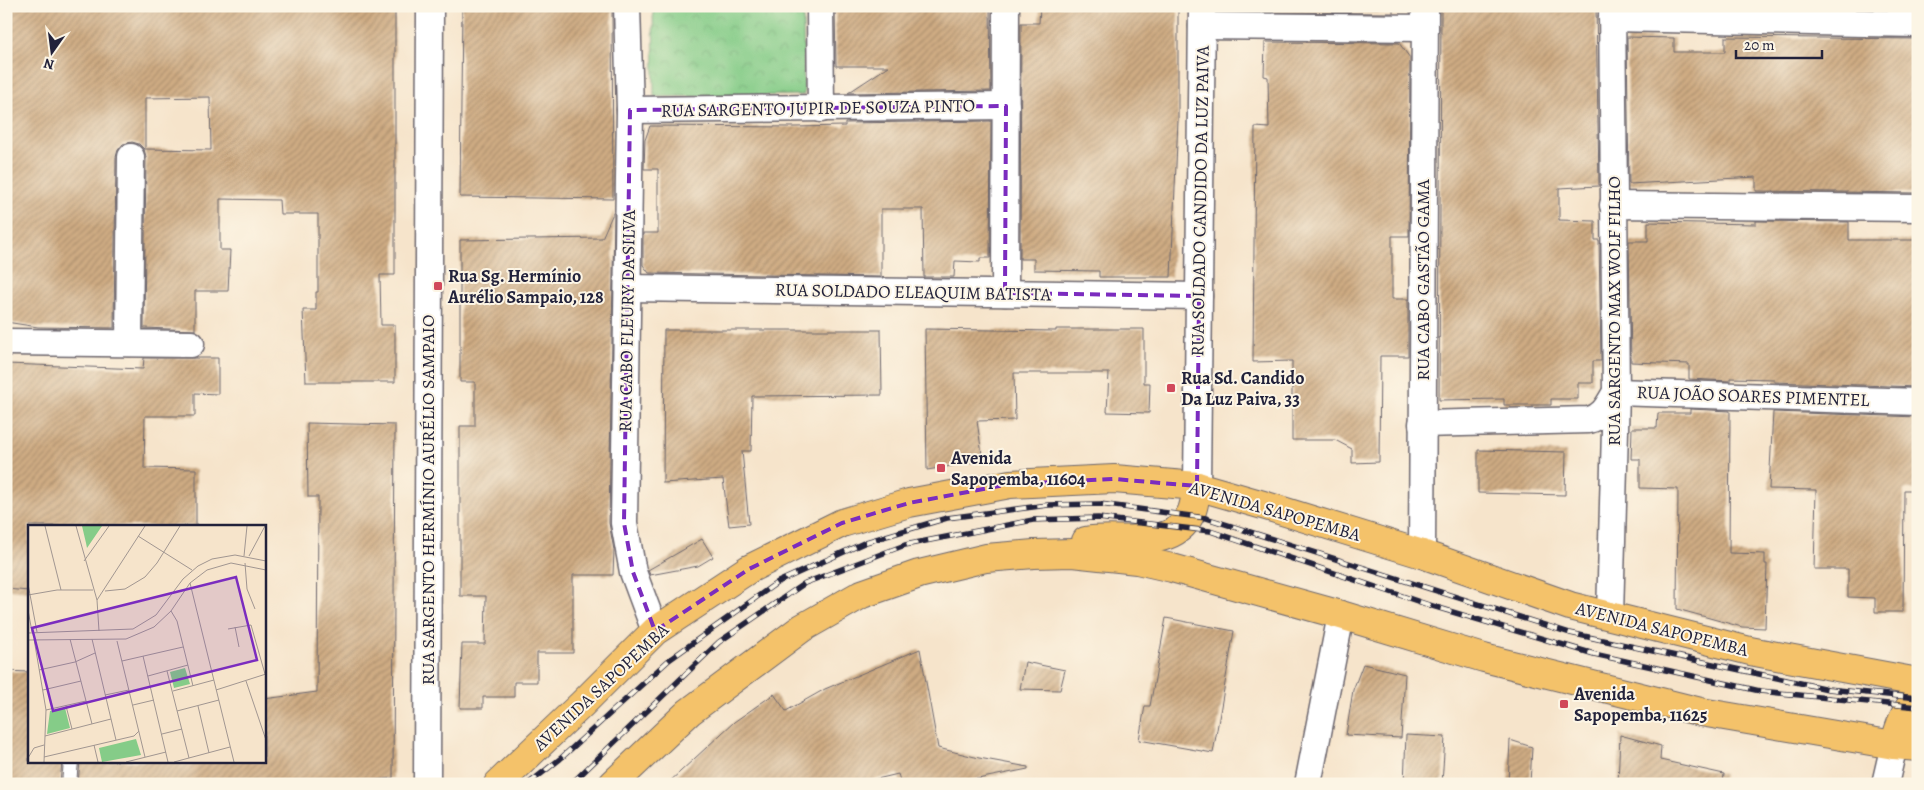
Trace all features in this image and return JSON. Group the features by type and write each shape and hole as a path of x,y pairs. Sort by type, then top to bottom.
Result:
{"main road":[{"name":"AVENIDA SAPOPEMBA","path":"498,784 655,631 749,569 842,523 909,503 1010,484 1114,479 1197,486 1422,554 1570,606 1750,651 1918,682"},
{"path":"1072,554 1086,540 1153,538 1166,536 1177,531 1186,522 1192,511 1197,486"},
{"path":"613,784 689,712 802,628 862,594 919,574 986,558 1072,554 1137,560 1341,614 1484,658 1701,712 1906,746 1901,722 1918,698"}],"street":[{"name":"RUA SARGENTO HERMÍNIO AURÉLIO SAMPAIO","path":"427,784 430,6"},
{"name":"RUA CABO FLEURY DA SILVA","path":"628,6 630,110 624,524 634,572 655,631"},
{"path":"820,6 821,109"},
{"path":"1005,293 1006,6"},
{"path":"1612,12 1800,13 1918,24"},
{"name":"RUA SARGENTO MAX WOLF FILHO","path":"1610,616 1616,392 1612,12"},
{"path":"1202,16 1425,17"},
{"name":"RUA SOLDADO CANDIDO DA LUZ PAIVA","path":"1197,486 1202,16"},
{"name":"RUA CABO GASTÃO GAMA","path":"1422,554 1425,17"},
{"name":"RUA SARGENTO JUPIR DE SOUZA PINTO","path":"630,110 1006,106"},
{"path":"129,343 131,157"},
{"path":"1613,204 1918,208"},
{"name":"RUA SOLDADO ELEAQUIM BATISTA","path":"628,288 1199,296"},
{"path":"6,342 191,344"},
{"name":"RUA JOÃO SOARES PIMENTEL","path":"1422,424 1588,420 1604,413 1616,392 1918,402"},
{"path":"1308,784 1341,614"},
{"path":"1885,784 1906,746"}],"lane":[{"path":"68,784 71,762"}],"highlighted area":[{"path":"1006,106 1005,293 1199,296 1197,486 1114,479 1010,484 909,503 842,523 749,569 655,631 633,572 624,523 630,110"}],"green space":[{"path":"653,6 803,6 804,95 654,97"}],"building":[{"path":"6,6 395,6 395,275 380,275 381,325 395,325 395,382 306,382 303,310 316,310 316,292 318,292 318,214 280,214 279,200 220,199 220,250 230,250 228,291 195,291 195,330 144,328 146,157 144,149 139,144 132,142 123,144 118,150 116,157 114,328 38,327 6,322","holes":["210,97 211,150 145,149 145,98"]},
{"path":"462,6 612,6 613,199 460,197"},
{"path":"835,6 990,6 991,91 848,93 889,66 836,66"},
{"path":"1040,6 1178,6 1178,120 1171,277 1099,277 1099,271 1034,270 1034,259 1020,259 1021,23 1039,23"},
{"path":"1265,6 1393,6 1393,13 1265,12"},
{"path":"1441,6 1596,6 1599,186 1559,188 1559,220 1595,221 1595,240 1599,240 1601,361 1593,361 1593,383 1578,383 1578,399 1551,399 1551,405 1504,405 1504,399 1439,400"},
{"path":"1627,37 1674,38 1674,52 1725,52 1725,37 1918,39 1918,193 1756,191 1756,177 1629,184"},
{"path":"1265,42 1399,43 1410,58 1409,236 1392,236 1392,299 1408,299 1408,356 1380,356 1379,462 1352,463 1352,449 1335,440 1292,440 1292,361 1253,362 1255,127 1269,128 1268,77 1264,76"},
{"path":"991,121 990,258 980,258 980,262 955,261 954,277 924,277 923,209 881,209 881,277 649,273 643,265 643,233 658,233 658,169 644,169 645,140 650,126 795,127 845,126 845,123"},
{"path":"614,211 609,523 614,550 613,575 573,575 573,653 537,653 537,682 514,682 514,697 483,697 483,708 460,708 462,644 485,644 486,596 460,596 460,426 475,426 475,382 460,382 460,240 602,238"},
{"path":"1756,221 1849,222 1849,240 1918,240 1918,387 1774,382 1774,379 1730,378 1730,381 1689,379 1689,364 1631,362 1629,241 1648,241 1648,222 1756,224"},
{"path":"925,329 1056,331 1056,329 1144,329 1144,383 1150,383 1149,413 1107,412 1109,373 1014,373 1015,420 977,421 983,461 927,470"},
{"path":"664,330 881,330 882,395 752,396 751,451 742,451 749,524 729,526 723,479 663,483"},
{"path":"144,358 218,358 218,394 195,393 195,416 145,416 144,468 196,469 196,525 28,525 28,591 6,589 6,364 143,369"},
{"path":"1690,409 1730,411 1729,553 1765,554 1765,564 1767,564 1765,628 1742,627 1677,609 1678,489 1640,488 1640,459 1631,459 1632,428 1657,428 1658,413 1690,413"},
{"path":"1773,412 1918,417 1918,490 1904,490 1903,612 1875,612 1875,598 1848,597 1848,569 1814,569 1816,490 1769,489"},
{"path":"307,423 395,425 393,778 376,780 377,784 78,784 80,762 265,762 265,699 317,692 318,497 308,497"},
{"path":"1478,450 1566,452 1565,495 1478,493"},
{"path":"702,539 713,557 698,566 650,575 648,570"},
{"path":"1166,618 1234,631 1213,753 1139,740 1145,706 1150,706"},
{"path":"920,649 938,748 1028,767 1028,769 952,784 901,784 898,774 856,784 667,784 734,722 774,694 786,711 825,689"},
{"path":"1025,662 1065,670 1060,690 1020,689"},
{"path":"1363,664 1405,674 1401,738 1346,735 1353,690"},
{"path":"6,671 28,672 28,762 62,762 60,784 6,784"},
{"path":"1406,735 1445,737 1442,784 1404,784"},
{"path":"1620,735 1661,746 1660,760 1724,774 1723,784 1618,784"},
{"path":"1510,740 1532,747 1530,784 1508,784"}],"railway":[{"path":"528,784 560,759 669,660 778,582 866,542 947,518 1048,505 1100,504 1206,518 1570,633 1828,689 1918,698"},
{"path":"571,784 719,642 805,583 905,545 1033,520 1098,518 1210,531 1429,605 1594,654 1760,691 1918,707"}],"place":[{"name":"Rua Sg. Hermínio Aurélio Sampaio, 128","path":"438,286"},
{"name":"Rua Sd. Candido Da Luz Paiva, 33","path":"1171,388"},
{"name":"Avenida Sapopemba, 11604","path":"941,468"},
{"name":"Avenida Sapopemba, 11625","path":"1564,704"}]}
